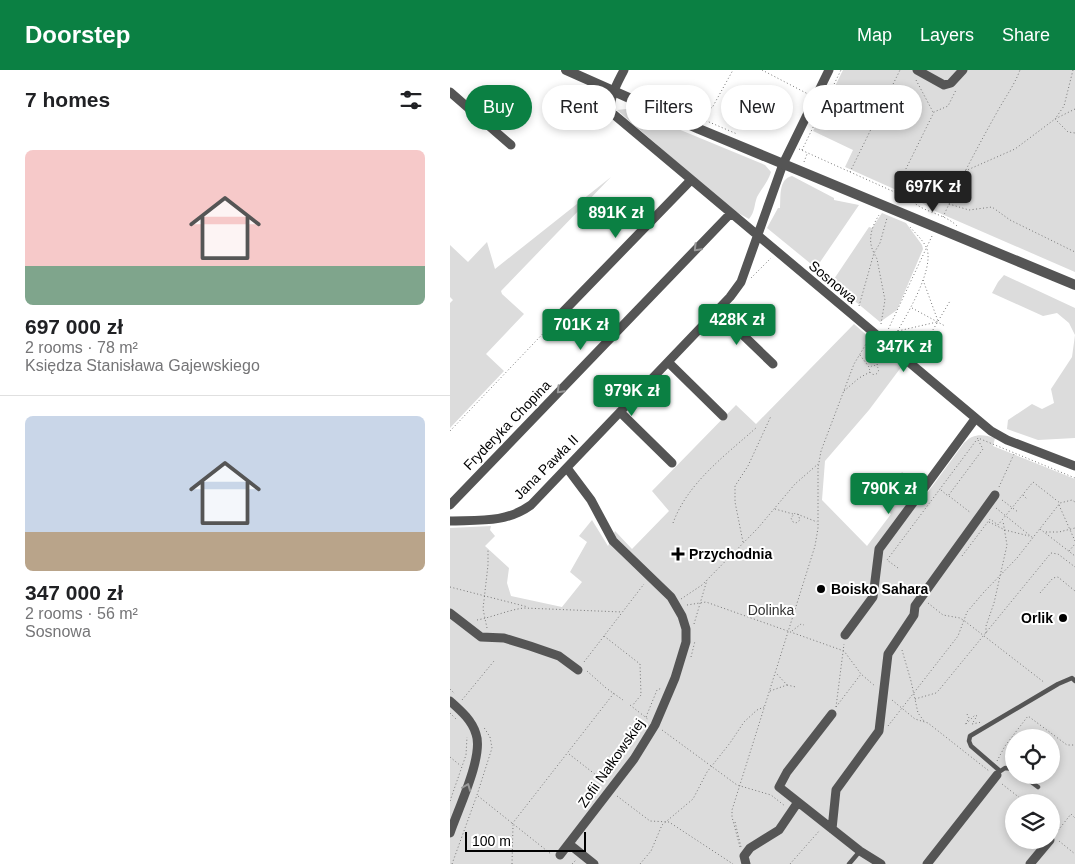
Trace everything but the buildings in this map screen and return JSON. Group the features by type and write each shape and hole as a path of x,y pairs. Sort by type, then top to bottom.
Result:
{"street":[{"path":"566,70 599,85"},
{"path":"616,88 624,70"},
{"name":"Jana Pawła II","path":"450,521 505,518 519,513 531,504 718,311 741,282 783,164 830,70"},
{"path":"916,74 944,85 951,83 962,70"},
{"path":"450,92 511,144"},
{"path":"616,93 1075,285"},
{"name":"Sosnowa","path":"616,116 758,236 888,339 975,419 991,431 1008,440 1075,466"},
{"path":"560,315 691,180"},
{"name":"Fryderyka Chopina","path":"450,505 731,213"},
{"path":"718,311 773,364"},
{"path":"668,362 723,416"},
{"path":"620,412 672,463"},
{"path":"845,635 873,597 879,550 975,419"},
{"name":"Zofii Nałkowskiej","path":"556,856 569,844 615,791 634,759 658,727 686,642 686,629 682,616 672,597 613,541 591,500 567,468"},
{"path":"832,829 836,790 879,731 888,654 914,615 915,606 996,495"},
{"path":"450,613 481,637 504,638 552,653 579,668"},
{"path":"450,701 473,726 477,734 478,748 473,770 450,833"},
{"path":"832,714 788,772 779,787 860,851 865,860 881,864"},
{"path":"927,864 997,775"},
{"path":"746,864 744,856 750,848 779,830 798,802"},
{"path":"569,844 594,864"},
{"path":"1030,864 1042,849"}],"lane":[{"path":"1005,768 997,775 994,766 973,748 969,741 972,734 1052,688 1072,678 1075,681"},
{"path":"1034,784 1038,787"},
{"path":"849,864 860,851"}],"path":[{"path":"711,108 733,70"},
{"path":"762,70 803,92"},
{"path":"802,150 841,70"},
{"path":"850,172 900,70"},
{"path":"796,148 910,199 916,206 942,218 1020,70"},
{"path":"965,172 1015,150 1054,119 1064,106 1074,70"},
{"path":"916,74 934,112"},
{"path":"895,192 934,112 948,106 959,84"},
{"path":"1054,119 1075,110"},
{"path":"1054,119 1068,132 1075,133"},
{"path":"711,123 743,137"},
{"path":"949,204 969,210 992,207 1010,220 1075,252"},
{"path":"880,324 885,300 877,259 871,248 871,226 881,212"},
{"path":"859,306 874,253 880,243 888,214"},
{"path":"888,339 898,331 911,308 923,280 928,259 926,248 907,222"},
{"path":"843,392 858,378 870,372 873,374 877,373 876,367 934,233"},
{"path":"748,282 772,257"},
{"path":"923,280 938,322"},
{"path":"924,345 950,301"},
{"path":"911,308 945,326"},
{"path":"450,431 560,315"},
{"path":"898,331 938,322"},
{"path":"741,852 732,812 790,631 818,535 817,486 819,463 828,429 843,392 859,354 871,337"},
{"path":"859,354 870,368 870,372"},
{"path":"870,368 876,367"},
{"path":"744,542 735,502 735,486 748,466 771,416"},
{"path":"673,523 678,510 690,490 712,467 758,427"},
{"path":"978,439 1075,478"},
{"path":"898,568 887,560 978,439"},
{"path":"948,496 983,449 978,439"},
{"path":"1015,454 996,495 1018,512"},
{"path":"680,600 708,579 744,542 795,484 819,463"},
{"path":"962,557 990,519 998,525 1033,482 1060,504 1075,542 1069,551"},
{"path":"940,490 978,519"},
{"path":"1022,495 1028,499"},
{"path":"888,726 958,636 967,612 1033,538 1060,504 1072,500 1075,502"},
{"path":"993,506 1033,538"},
{"path":"774,509 798,514 818,522"},
{"path":"793,514 791,519 796,523 800,519 798,514"},
{"path":"985,635 1007,545 1006,530 1002,520"},
{"path":"988,522 1006,530 1030,536"},
{"path":"1038,532 1059,532 1075,528"},
{"path":"1040,529 1075,556"},
{"path":"488,549 483,609 488,634"},
{"path":"915,699 936,693 939,690 1051,553 1058,554 1075,567"},
{"path":"1040,593 1053,578 1058,577 1075,591"},
{"path":"691,618 694,625 708,579"},
{"path":"623,700 579,668 647,580"},
{"path":"450,587 531,608"},
{"path":"689,610 683,606 706,602 844,651 857,668"},
{"path":"928,603 943,615 964,620 1052,688"},
{"path":"477,620 509,611 531,608 622,612"},
{"path":"790,631 801,624 804,625"},
{"path":"604,636 640,664 641,695 631,706 710,767 740,786 771,795 792,811"},
{"path":"901,648 919,716 997,775 1016,794"},
{"path":"844,651 836,708 861,674"},
{"path":"488,668 494,661"},
{"path":"776,673 787,685"},
{"path":"770,691 787,685 796,687"},
{"path":"646,717 658,690 666,686"},
{"path":"512,864 512,824 614,693"},
{"path":"640,864 651,851 660,829 666,821 693,799 710,767 748,717 765,707"},
{"path":"450,713 458,721"},
{"path":"966,714 969,718 965,725 975,715 972,724 981,722 985,726"},
{"path":"912,716 927,722"},
{"path":"994,766 1005,746 1028,716 1067,745 1075,745"},
{"path":"450,801 466,755 467,736"},
{"path":"569,753 650,821 666,821 733,864"},
{"path":"450,757 462,767"},
{"path":"477,795 512,824 556,856"},
{"path":"1060,827 1071,814 1075,818"},
{"path":"735,822 741,846"},
{"path":"790,864 802,848 814,837"},
{"path":"1060,842 1075,854"}],"green space":[{"path":"843,70 1075,70 1075,272 937,212 912,197 845,167 853,150 813,130 922,130 922,85 836,85"},
{"path":"626,109 626,118 617,110"},
{"path":"640,130 680,130 765,165 771,172 757,197 749,219 731,209"},
{"path":"792,176 834,198 834,200 859,205 816,268 767,228 778,208 780,208 782,185 784,181"},
{"path":"611,177 501,291 524,314 486,354 504,371 450,428 450,303 453,300 450,297 450,245 468,262 487,242 495,269"},
{"path":"882,213 906,223 923,249 897,310 880,322 832,282 869,227 872,228"},
{"path":"1004,275 1075,308 1075,335 1069,323 1057,313 1043,316 992,293"},
{"name":"Dolinka","path":"854,324 902,366 869,410 825,461 822,500 867,546 891,514 887,511 895,500 886,493 902,472 928,492 964,443 971,437 982,435 995,438 993,446 1075,479 1075,864 450,864 450,528 491,526 490,530 495,536 485,546 509,568 507,583 511,596 562,607 582,582 570,572 587,542 579,536 592,520 608,546 615,531 632,549 669,511 652,491 736,405 756,424"},
{"path":"1075,335 1075,438 1038,440 1007,429 1008,420 1032,404 1042,409 1054,403 1051,389 1072,357"}],"place":[{"name":"Przychodnia","path":"678,554"},
{"name":"Boisko Sahara","path":"821,589"},
{"name":"Orlik","path":"1063,618"}]}
